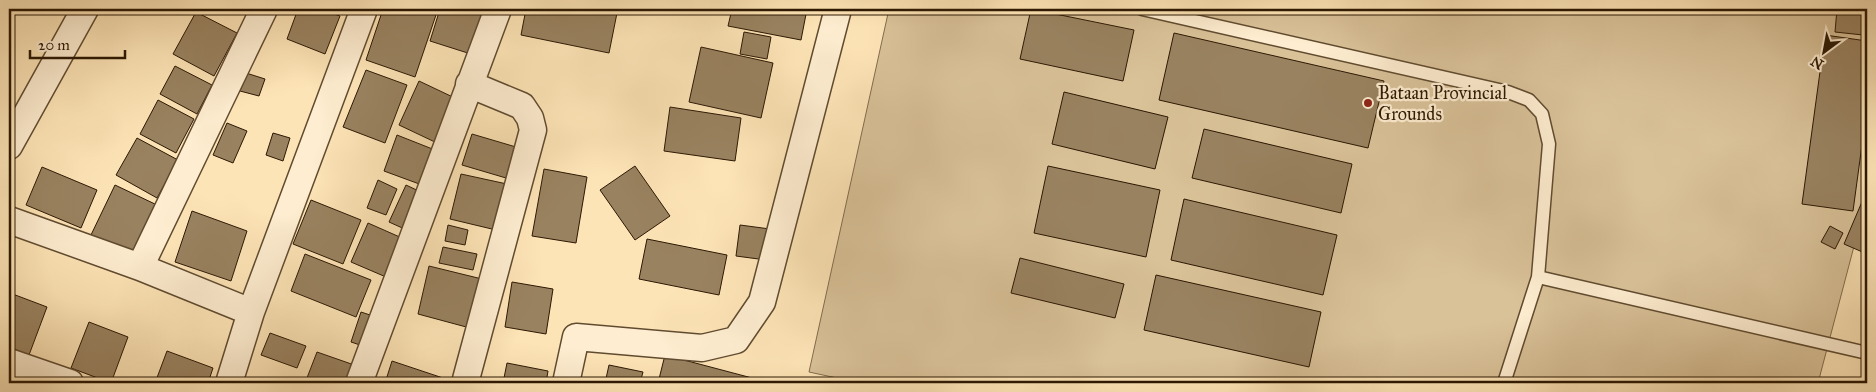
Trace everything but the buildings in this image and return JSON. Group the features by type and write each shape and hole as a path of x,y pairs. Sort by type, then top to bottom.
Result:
{"street":[{"path":"9,146 85,9"},
{"path":"140,267 264,9"},
{"path":"229,383 251,312 364,9"},
{"path":"359,383 498,9"},
{"path":"566,383 576,337 702,348 736,340 762,302 838,9"},
{"path":"465,383 533,130 530,118 522,106 469,84"},
{"path":"9,220 140,267 251,312"},
{"path":"9,362 70,383"}],"lane":[{"path":"1142,9 1508,92 1529,100 1542,114 1549,144 1538,277 1504,383"},
{"path":"1538,277 1867,353"}],"shaded area":[{"name":"Bataan Provincial Grounds","path":"889,9 1867,9 1867,197 1818,383 860,383 809,372"}],"place":[{"name":"Bataan Provincial Grounds","path":"1368,103"}]}
